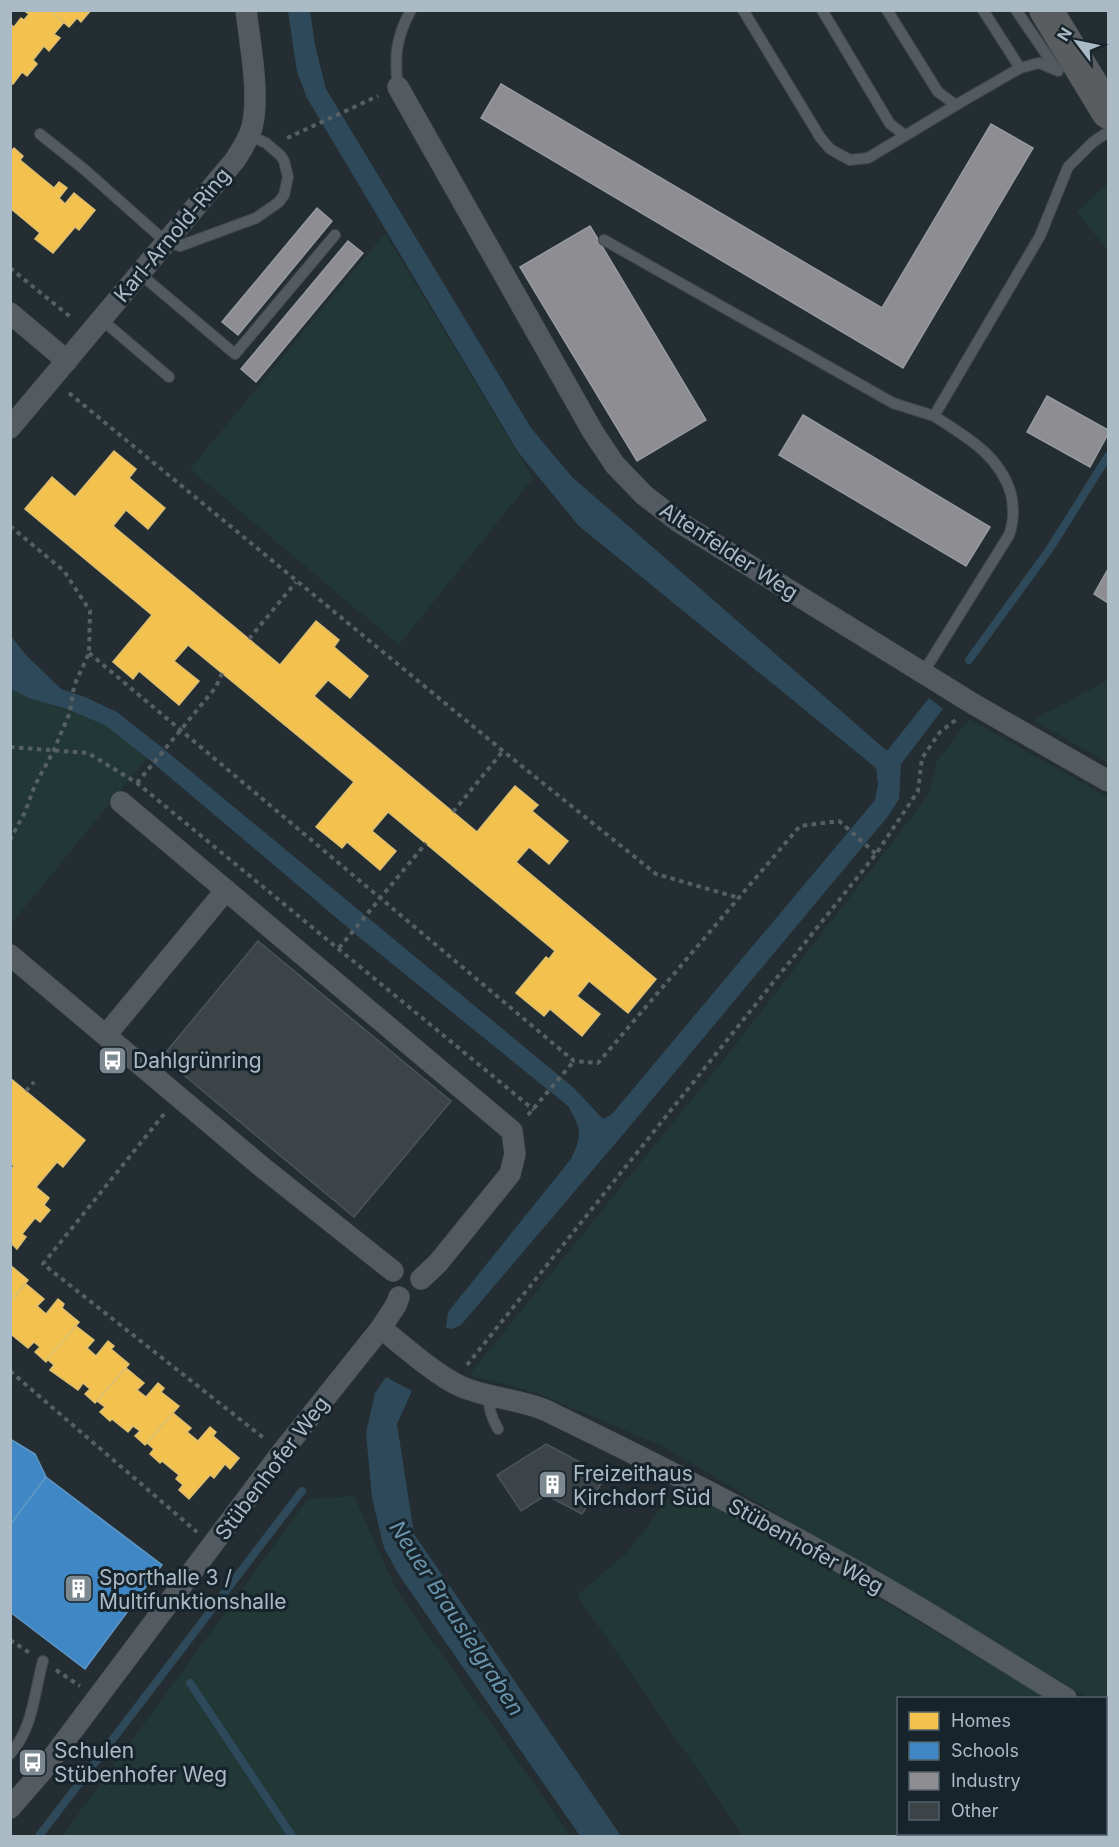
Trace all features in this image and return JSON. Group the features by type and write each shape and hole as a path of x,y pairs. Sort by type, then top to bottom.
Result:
{"highway":[{"path":"1046,10 1107,116"},
{"path":"1058,71 1107,116"}],"street":[{"name":"Karl-Arnold-Ring","path":"10,428 235,160 249,135 254,108 246,10"},
{"name":"Altenfelder Weg","path":"398,87 593,432 615,465 645,495 679,522 923,673 1108,781"},
{"path":"10,313 67,361"},
{"path":"122,802 512,1131 515,1154 510,1174 438,1263 421,1279 420,1286 412,1296 399,1297 393,1293 388,1282 393,1271 403,1265 415,1269 421,1279"},
{"path":"106,1035 226,890"},
{"path":"10,955 262,1167 393,1271"},
{"name":"Stübenhofer Weg","path":"10,1808 25,1794 44,1770 282,1452 381,1328 399,1297"},
{"name":"Stübenhofer Weg","path":"381,1328 453,1382 475,1391 528,1403 545,1410 692,1484 922,1610 1064,1697"}],"lane":[{"name":"Altenfelder Weg","path":"398,87 394,60 401,30 411,10"},
{"path":"743,10 820,137 830,148 850,160 868,158 1020,68 1039,63 1058,71"},
{"path":"822,10 890,124 905,135"},
{"path":"887,10 938,92 956,105"},
{"path":"983,10 1020,68"},
{"path":"1016,10 1058,71"},
{"path":"934,416 1040,236 1068,167 1093,142 1107,116"},
{"path":"40,134 85,170 166,242 180,246 256,218 279,202 287,185 287,170 284,161 266,143 249,135"},
{"path":"139,273 235,354 336,235"},
{"path":"603,240 893,403 934,416 989,454 1000,468 1008,483 1014,516 1009,535 923,673"},
{"path":"95,326 169,377"},
{"path":"488,1394 489,1409 498,1429"},
{"path":"10,1754 19,1744 30,1718 43,1661"}],"path":[{"path":"306,130 398,87"},
{"path":"10,268 95,326"},
{"path":"53,378 296,582 656,874 739,898"},
{"path":"10,526 64,571 90,611 89,653 74,686 70,712 10,840"},
{"path":"249,639 296,582"},
{"path":"89,653 574,1060 598,1063 801,826 839,821 876,854"},
{"path":"137,783 216,687 222,673"},
{"path":"453,1382 876,854 918,791 922,758 940,732 975,705"},
{"path":"10,747 88,753 137,783 534,1110 574,1060"},
{"path":"453,812 503,752"},
{"path":"339,948 426,843"},
{"path":"26,1091 34,1083"},
{"path":"179,1096 43,1264 282,1452"},
{"path":"10,1371 213,1546"}],"green space":[{"path":"1108,183 1108,251 1077,212"},
{"path":"385,233 533,478 399,645 190,469"},
{"path":"1108,680 1108,763 1033,720"},
{"path":"11,689 109,727 147,758 11,924"},
{"path":"969,719 1108,797 1108,1711 1107,1697 1086,1697 662,1446 537,1393 469,1375 721,1063 882,856 928,795 937,761"},
{"path":"681,1482 1046,1697 897,1697 897,1835 1107,1835 1107,1733 1108,1836 743,1836 577,1595 626,1554"},
{"path":"354,1496 397,1591 571,1836 62,1836 308,1499"}],"water":[{"path":"288,11 310,11 315,45 326,89 531,428 572,477 887,751 929,698 943,709 901,764 899,799 889,815 620,1138 461,1325 452,1329 446,1328 448,1312 571,1159 579,1132 576,1120 568,1106 359,937 105,725 64,708 31,699 11,689 11,636 26,655 61,689 117,712 159,745 574,1088 603,1119 612,1114 875,800 878,784 876,768 579,526 518,452 307,98 297,72"},
{"name":"Neuer Brausielgraben","path":"386,1377 412,1391 397,1424 414,1534 621,1836 580,1836 399,1575 384,1548 372,1498 366,1433 375,1393"}],"building: Homes":[{"path":"27,10 50,10 64,22 54,34 60,38 49,51 44,46 33,60 37,64 27,76 22,72 13,84 10,82 10,24 14,27 21,18 24,20 29,14"},
{"path":"50,10 91,10 81,22 77,18 69,27"},
{"path":"14,148 23,156 20,160 54,188 59,182 67,188 59,198 65,204 74,193 95,210 79,230 75,227 53,253 35,239 40,233 10,208 10,153"},
{"path":"114,451 136,469 129,478 165,508 148,529 126,510 113,526 280,665 316,621 339,640 334,647 368,676 350,698 328,680 314,696 477,832 515,786 538,805 532,811 568,841 549,864 529,847 516,862 656,979 628,1013 589,981 577,996 600,1014 582,1036 550,1009 544,1016 516,993 546,957 549,959 555,951 388,812 372,831 396,851 380,870 347,842 342,848 316,827 354,782 188,645 174,661 199,681 179,705 139,671 133,679 113,662 152,615 25,509 52,477 75,497"},
{"path":"10,1078 85,1140 63,1167 57,1162 36,1187 49,1198 44,1205 50,1210 40,1222 35,1218 22,1234 26,1237 17,1249 12,1244 10,1246 10,1171 14,1166 10,1163"},
{"path":"10,1265 28,1280 10,1302"},
{"path":"26,1284 44,1299 37,1306 46,1314 58,1299 64,1304 62,1308 79,1322 46,1362 35,1352 40,1347 34,1342 28,1348 12,1335 10,1337 10,1302"},
{"path":"76,1326 94,1340 87,1348 96,1356 108,1341 114,1346 111,1349 129,1364 95,1403 85,1394 90,1389 83,1383 78,1390 50,1370 54,1365 47,1359"},
{"path":"126,1368 144,1383 137,1390 146,1397 158,1383 164,1388 161,1392 179,1406 145,1445 135,1436 140,1431 133,1426 128,1432 112,1419 110,1421 100,1412 105,1407 97,1401"},
{"path":"173,1413 191,1428 187,1432 198,1441 210,1427 216,1432 213,1436 239,1458 230,1469 225,1464 214,1478 210,1475 189,1499 179,1490 183,1485 176,1479 179,1475 150,1454 154,1449 147,1443"}],"building: Schools":[{"path":"10,1439 35,1454 46,1477 10,1525"},
{"name":"Sporthalle 3 / Multifunktionshalle","path":"46,1477 162,1565 85,1669 10,1612 10,1525"}],"building: Industry":[{"path":"501,84 882,308 991,124 1033,148 903,368 481,118"},
{"path":"317,208 332,221 238,335 222,322"},
{"path":"590,226 706,420 637,461 520,267"},
{"path":"348,241 363,253 256,382 241,369"},
{"path":"1047,396 1108,430 1090,467 1027,432"},
{"path":"803,415 990,527 966,566 779,455"},
{"path":"1108,569 1108,603 1094,594"}],"building: Other":[{"path":"258,941 451,1101 354,1217 162,1057"},
{"name":"Freizeithaus Kirchdorf Süd","path":"546,1444 606,1476 582,1514 546,1495 521,1511 497,1475"}],"waterway":[{"path":"969,660 1049,550 1108,456"},
{"path":"39,1836 302,1491"},
{"path":"190,1683 292,1836"}],"place":[{"name":"Dahlgrünring","path":"112,1060"},
{"name":"Freizeithaus Kirchdorf Süd","path":"552,1485"},
{"name":"Sporthalle 3 / Multifunktionshalle","path":"78,1589"},
{"name":"Schulen Stübenhofer Weg","path":"33,1762"}]}
